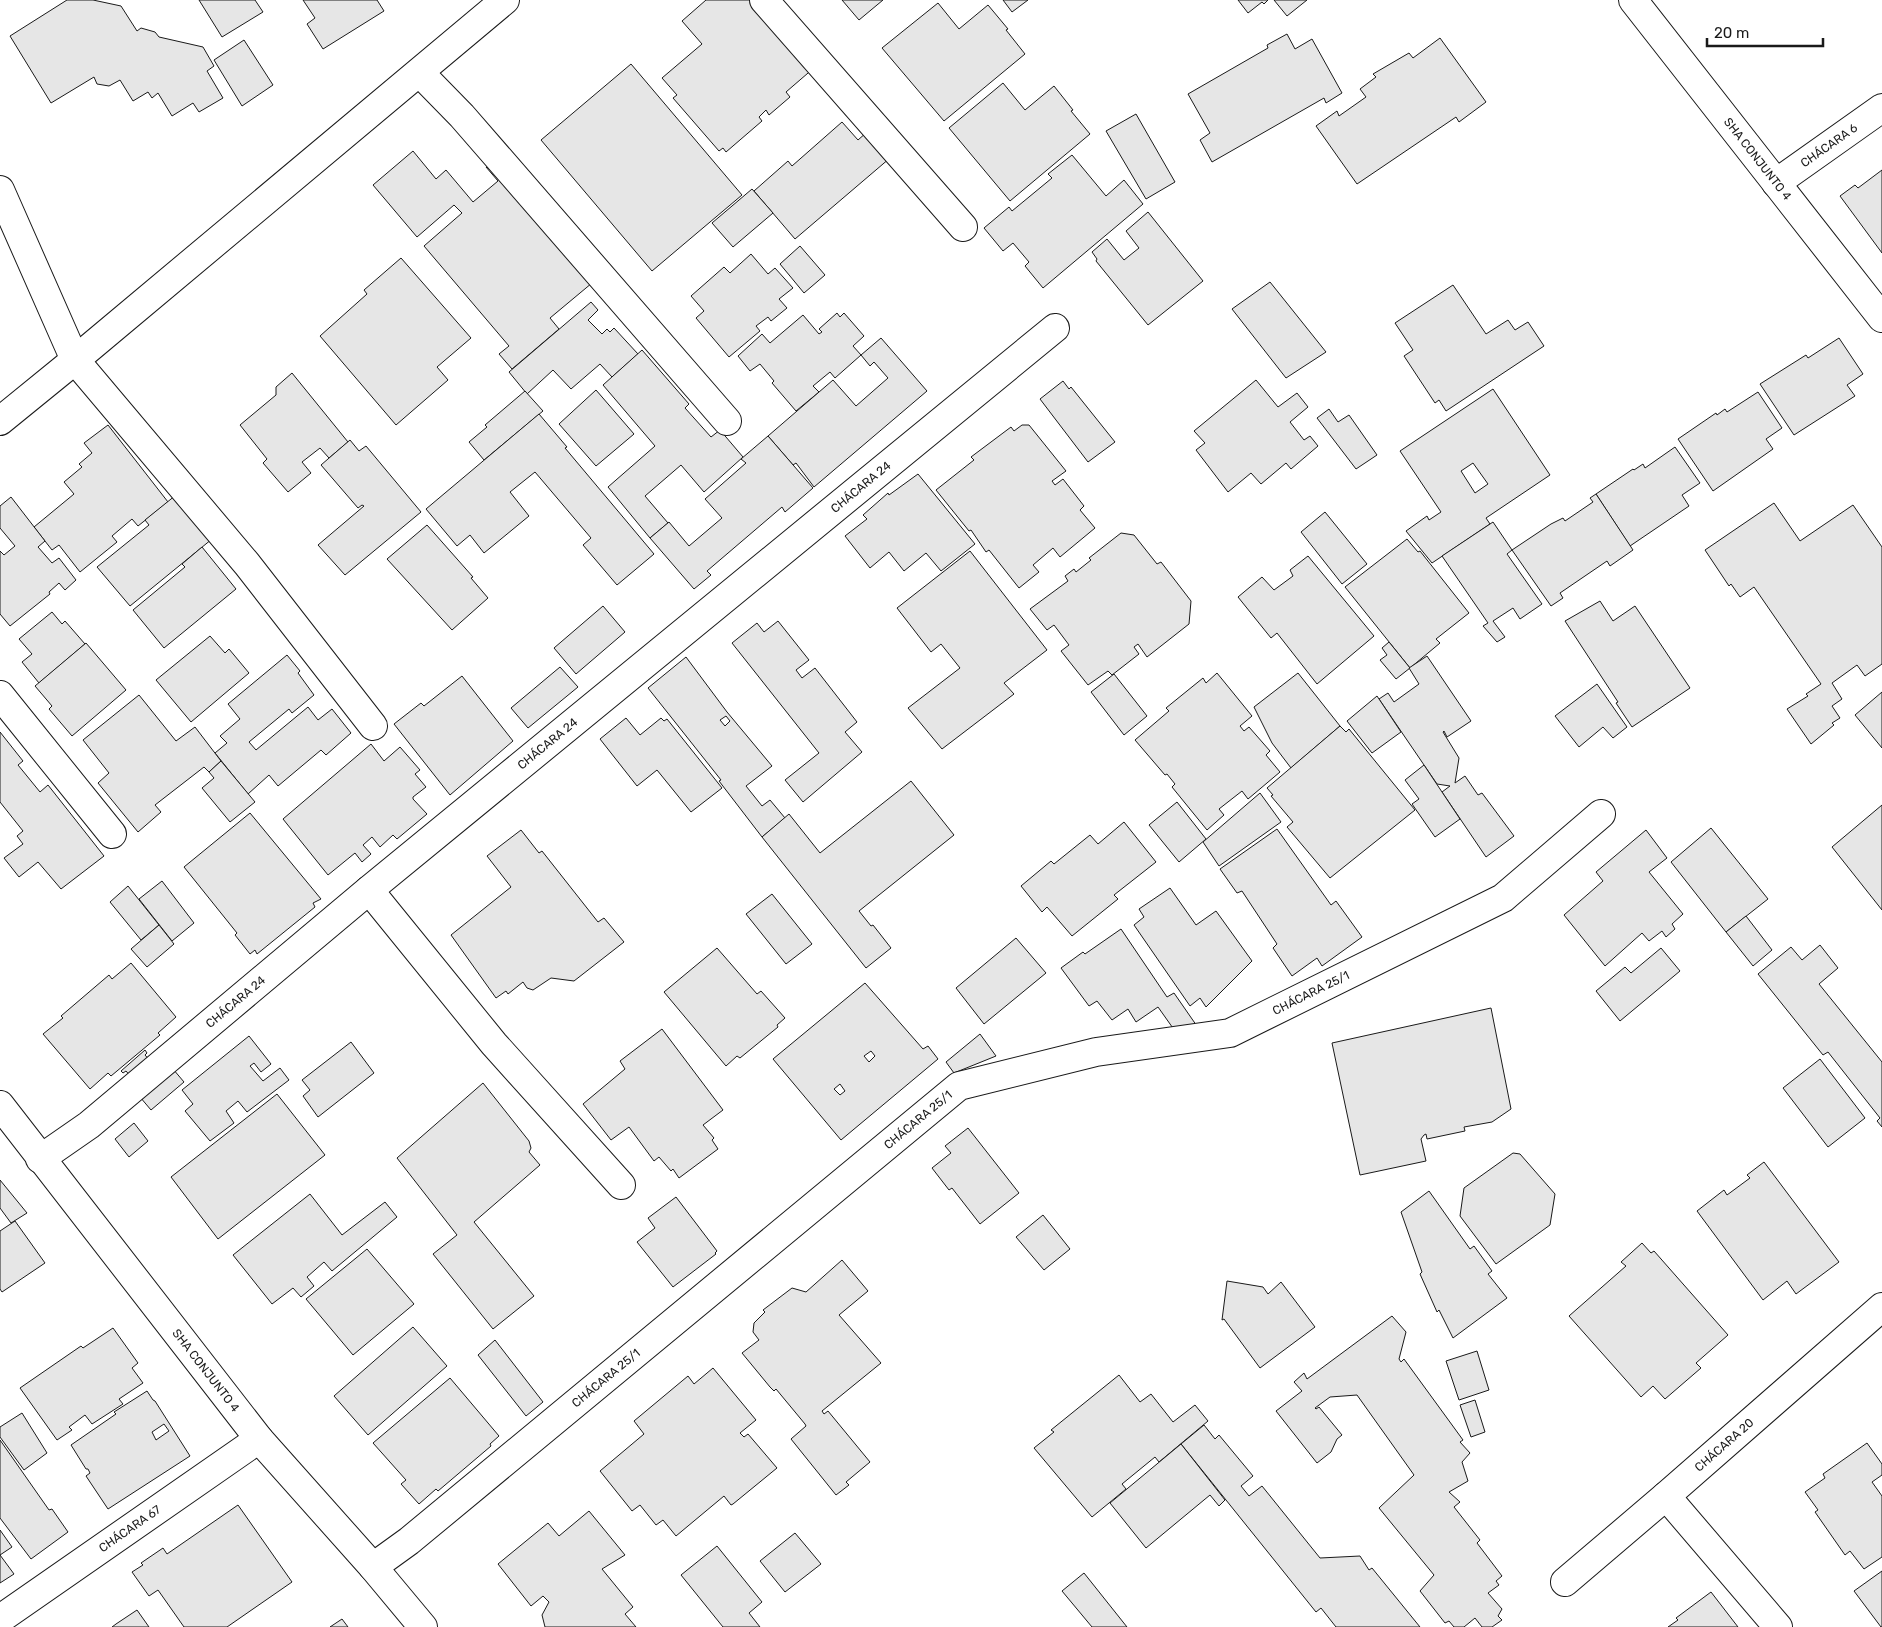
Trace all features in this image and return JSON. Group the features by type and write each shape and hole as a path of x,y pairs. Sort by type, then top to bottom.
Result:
{"street":[{"path":"0,421 76,360 505,0"},
{"path":"764,0 963,227"},
{"name":"SHA CONJUNTO 4","path":"1633,0 1882,318"},
{"path":"420,73 462,116 727,421"},
{"name":"CHÁCARA 6","path":"1776,183 1882,108"},
{"path":"0,190 76,360 247,564 373,726"},
{"name":"CHÁCARA 24","path":"40,1159 89,1125 369,890 1055,328"},
{"path":"0,695 112,834"},
{"name":"CHÁCARA 25/1","path":"373,1567 417,1534 959,1086 1096,1052 1230,1034 1503,898 1601,814"},
{"path":"369,890 494,1044 621,1185"},
{"name":"SHA CONJUNTO 4","path":"0,1105 259,1439 373,1567 423,1627"},
{"name":"CHÁCARA 20","path":"1565,1582 1882,1306"},
{"name":"CHÁCARA 67","path":"0,1619 259,1439"},
{"path":"1666,1496 1778,1627"}],"building":[{"path":"67,0 93,0 121,6 137,31 141,28 155,32 159,37 203,47 214,66 207,71 223,98 199,112 193,103 172,116 158,93 152,98 148,92 133,101 120,80 109,86 97,84 94,77 51,103 10,36"},
{"path":"199,0 255,0 263,12 222,37"},
{"path":"303,0 377,0 384,11 323,49 307,24 315,18"},
{"path":"706,0 755,0 815,67 786,92 790,97 769,115 766,110 759,117 762,121 726,152 723,148 719,151 673,98 677,95 662,78 702,44 682,21"},
{"path":"842,0 883,0 859,20"},
{"path":"1003,0 1028,0 1012,12"},
{"path":"1238,0 1268,0 1264,4 1262,2 1248,13"},
{"path":"1274,0 1307,0 1287,16"},
{"path":"938,3 959,29 988,5 1025,54 944,121 882,48"},
{"path":"1287,34 1295,49 1312,39 1342,93 1326,103 1324,98 1212,162 1200,140 1210,133 1188,94 1268,48 1267,45"},
{"path":"1440,38 1486,102 1459,122 1456,117 1357,184 1316,126 1337,111 1339,116 1366,97 1360,89 1376,77 1373,74 1409,53 1413,58"},
{"path":"244,40 273,85 242,106 214,60"},
{"path":"631,64 742,195 652,271 541,140"},
{"path":"1003,83 1025,110 1054,86 1090,134 1010,201 949,128"},
{"path":"1136,114 1175,182 1146,199 1106,131"},
{"path":"842,122 858,140 867,132 890,158 795,239 754,191 788,161 792,166"},
{"path":"413,151 436,179 446,170 473,202 498,181 486,167 499,169 592,283 550,318 559,329 512,369 499,354 509,346 424,246 462,213 454,205 417,237 373,185"},
{"path":"1072,155 1106,196 1124,180 1143,204 1043,288 1025,266 1029,262 1013,243 1003,251 984,228 1009,207 1012,211 1052,178 1048,174"},
{"path":"1882,170 1882,253 1840,196 1855,185 1858,188"},
{"path":"752,189 773,213 733,247 712,223"},
{"path":"1148,212 1203,281 1148,325 1096,261 1097,259 1092,252 1107,239 1124,260 1139,248 1126,231"},
{"path":"800,246 825,275 804,293 780,264"},
{"path":"751,254 768,274 775,268 793,288 779,299 787,308 771,321 768,317 756,326 760,331 729,357 696,318 704,311 691,296 724,267 730,273"},
{"path":"401,258 471,338 437,367 448,380 396,425 320,336 367,294 364,290"},
{"path":"1270,282 1326,352 1286,378 1232,309"},
{"path":"1453,285 1486,334 1508,320 1515,330 1528,322 1544,346 1446,411 1439,400 1435,403 1404,356 1413,350 1395,323"},
{"path":"591,302 598,310 588,320 602,334 607,329 610,332 614,328 638,354 612,377 600,364 571,389 553,370 527,394 509,372"},
{"path":"837,313 840,317 844,313 864,336 853,346 861,355 835,378 830,372 813,386 819,392 796,411 772,383 774,381 760,364 750,371 738,356 762,334 770,343 803,315 819,334 822,332 819,329"},
{"path":"881,338 927,391 814,487 796,463 793,465 768,436 833,380 856,406 888,378 874,362 870,366 861,355"},
{"path":"1839,338 1863,374 1847,385 1855,396 1794,435 1760,384 1806,355 1808,358"},
{"path":"642,350 689,404 685,408 711,437 720,430 743,457 704,492 681,465 645,496 668,523 650,538 608,487 655,446 603,385"},
{"path":"292,373 348,442 329,458 320,448 302,462 311,473 288,492 263,463 267,459 240,425 276,395 276,387"},
{"path":"1256,380 1278,407 1297,393 1308,407 1290,422 1304,440 1310,436 1318,446 1291,469 1286,463 1261,484 1251,473 1228,492 1196,450 1205,443 1194,431"},
{"path":"1063,381 1069,389 1071,387 1115,442 1088,462 1040,399"},
{"path":"1493,389 1550,475 1486,518 1490,524 1432,563 1406,531 1427,516 1429,520 1441,512 1400,451","holes":["1473,463 1488,484 1475,493 1461,471"]},
{"path":"596,390 634,434 596,466 559,424"},
{"path":"525,391 543,411 484,460 469,442 487,427 485,425"},
{"path":"1758,392 1782,428 1766,439 1773,449 1713,491 1678,439 1716,413 1717,415 1725,409 1727,412"},
{"path":"1329,409 1338,422 1349,415 1377,455 1356,469 1317,418"},
{"path":"539,414 654,554 617,585 583,545 591,538 535,472 510,492 529,516 484,553 470,535 457,546 426,509"},
{"path":"108,425 168,502 138,526 132,519 112,536 117,542 80,572 59,545 52,550 34,527 74,494 64,482 82,467 79,464 92,453 84,443"},
{"path":"1022,425 1029,425 1066,471 1052,481 1055,485 1063,479 1084,506 1080,510 1095,528 1060,557 1053,548 1033,565 1039,572 1019,588 989,550 986,552 971,530 969,531 936,490 974,460 971,457 1011,427 1014,431"},
{"path":"768,436 813,488 785,512 782,507 707,571 711,575 694,589 650,538 669,522 689,546 722,518 705,499 746,463 741,459"},
{"path":"350,440 359,451 366,446 421,512 345,575 318,545 364,506 362,505 358,508 321,465"},
{"path":"1675,447 1700,483 1682,495 1689,506 1630,546 1596,494 1633,469 1643,464 1645,468"},
{"path":"918,474 975,544 941,571 926,553 904,571 889,552 870,568 845,536 867,519 863,515 888,493 889,495"},
{"path":"1596,494 1633,550 1610,566 1607,561 1560,593 1563,598 1551,606 1512,550 1551,524 1563,518 1565,521 1593,502 1590,498"},
{"path":"176,495 212,539 130,606 97,567 149,525 145,520"},
{"path":"11,497 45,541 38,547 52,563 59,558 76,580 65,590 59,583 49,592 50,594 10,626 0,614 0,551 4,555 15,546 0,528 0,506"},
{"path":"1774,503 1800,541 1853,505 1882,547 1882,664 1865,676 1857,665 1832,683 1842,699 1832,706 1840,718 1832,723 1834,725 1811,744 1787,709 1808,696 1806,694 1821,684 1754,587 1740,597 1731,584 1729,586 1705,550"},
{"path":"1325,512 1367,564 1342,584 1301,532"},
{"path":"1493,522 1512,550 1507,554 1542,604 1520,619 1513,608 1493,621 1505,637 1497,642 1483,626 1488,623 1442,556"},
{"path":"427,525 473,577 471,578 488,598 452,630 387,559"},
{"path":"1121,533 1134,535 1157,564 1161,562 1191,601 1189,624 1147,657 1138,644 1134,647 1139,654 1112,675 1108,671 1088,685 1061,651 1069,645 1054,625 1047,630 1030,609 1068,581 1065,576 1074,569 1076,572 1091,560 1089,558"},
{"path":"1407,539 1418,552 1420,551 1469,613 1436,639 1440,643 1410,668 1345,587"},
{"path":"202,547 236,589 164,648 133,610 185,567 182,564"},
{"path":"970,551 1047,650 1004,683 1014,694 942,749 908,708 960,668 941,644 931,652 897,608"},
{"path":"1308,556 1374,636 1317,684 1277,633 1271,638 1238,597 1262,577 1274,590 1293,576 1290,570"},
{"path":"1600,601 1613,621 1635,606 1690,688 1632,727 1616,703 1618,702 1565,621"},
{"path":"603,606 625,632 576,674 554,648"},
{"path":"52,612 62,624 65,621 85,644 39,683 22,662 32,654 19,639"},
{"path":"778,621 809,660 796,670 802,678 815,668 857,722 845,732 862,752 803,802 785,780 819,753 732,643 757,623 764,632"},
{"path":"210,636 225,653 229,649 249,673 191,722 156,680"},
{"path":"1389,642 1410,668 1396,679 1380,660 1387,655 1382,648"},
{"path":"86,643 126,690 72,736 49,709 52,706 35,686"},
{"path":"287,655 300,671 298,673 314,695 292,713 289,709 249,742 256,750 308,707 318,720 332,709 351,733 326,755 321,750 278,786 269,775 248,794 215,753 227,743 220,736 240,719 228,704"},
{"path":"1427,656 1471,721 1447,737 1443,732 1459,758 1455,783 1465,776 1478,795 1482,793 1514,836 1486,857 1442,792 1450,786 1437,784 1379,699 1388,693 1394,702 1419,684 1409,668"},
{"path":"686,657 727,712 772,766 746,786 762,806 770,800 785,818 762,837 719,781 721,780 648,688","holes":["726,716 730,721 725,726 720,720"]},
{"path":"560,667 578,687 528,728 511,708"},
{"path":"1217,673 1252,716 1240,726 1244,731 1249,727 1270,751 1266,755 1280,772 1248,799 1242,791 1219,809 1224,815 1207,830 1172,787 1175,784 1167,774 1165,775 1135,740 1169,711 1166,708 1203,678 1206,683"},
{"path":"1298,673 1340,726 1291,768 1272,743 1254,707"},
{"path":"1114,674 1147,716 1124,735 1091,692"},
{"path":"462,676 513,741 450,795 394,724 421,703 424,706"},
{"path":"1597,684 1627,727 1613,738 1603,727 1579,747 1555,716"},
{"path":"1882,692 1882,748 1855,715"},
{"path":"139,695 176,741 195,727 221,761 209,772 204,767 155,805 161,812 138,832 98,783 109,773 83,740"},
{"path":"1377,696 1401,732 1372,753 1347,721"},
{"path":"626,718 640,735 661,718 664,721 667,719 722,788 691,812 657,770 637,786 600,739"},
{"path":"1340,726 1346,732 1349,729 1415,810 1330,878 1287,827 1293,822 1271,796 1273,795 1267,788"},
{"path":"0,732 23,761 18,765 40,792 48,785 104,856 61,889 38,862 19,877 4,858 23,844 17,836 23,831 0,802"},
{"path":"371,744 384,761 400,747 420,770 415,774 426,787 413,799 427,814 397,839 393,835 380,847 372,837 363,845 371,854 362,862 355,853 328,875 283,819"},
{"path":"221,761 255,802 230,822 202,788 214,778 209,772"},
{"path":"1424,765 1460,819 1435,837 1412,804 1419,799 1405,780"},
{"path":"911,781 954,835 859,911 891,948 866,968 762,837 789,814 820,853"},
{"path":"1260,793 1281,822 1219,866 1203,842"},
{"path":"1177,802 1206,839 1179,862 1149,825"},
{"path":"1882,805 1882,910 1832,847"},
{"path":"250,813 321,899 313,903 315,907 257,954 255,950 250,954 235,935 237,933 184,867"},
{"path":"1124,822 1156,862 1114,895 1118,899 1072,936 1047,907 1042,912 1021,886 1051,861 1054,864 1090,835 1098,844"},
{"path":"1711,828 1768,899 1726,932 1671,862"},
{"path":"1277,829 1331,905 1336,901 1362,937 1322,966 1317,958 1292,976 1273,948 1277,944 1242,891 1237,893 1220,869"},
{"path":"521,830 539,853 542,851 598,922 604,918 624,942 574,981 551,978 533,990 527,988 523,982 508,994 506,991 496,998 451,935 511,887 487,856"},
{"path":"1646,830 1667,858 1649,872 1683,914 1672,924 1675,929 1666,937 1662,931 1649,941 1642,933 1605,966 1564,915 1603,881 1596,872"},
{"path":"162,881 194,923 172,941 139,899"},
{"path":"128,886 159,925 141,940 110,902"},
{"path":"1170,888 1196,925 1216,911 1252,961 1206,1007 1200,998 1190,1006 1134,925 1144,917 1139,909"},
{"path":"772,894 812,944 786,964 746,914"},
{"path":"1746,916 1772,950 1753,966 1726,932"},
{"path":"159,925 174,944 147,967 131,949"},
{"path":"1121,929 1167,997 1174,993 1199,1029 1175,1031 1158,1007 1136,1022 1128,1009 1112,1020 1097,1001 1089,1006 1061,968"},
{"path":"1016,938 1046,973 984,1024 956,988"},
{"path":"1820,945 1838,968 1819,984 1882,1062 1882,1127 1877,1121 1880,1118 1828,1052 1823,1055 1758,974 1791,947 1802,960"},
{"path":"717,948 757,994 761,991 785,1018 777,1025 778,1027 740,1058 737,1056 726,1066 664,992"},
{"path":"1661,948 1680,971 1620,1021 1596,991 1625,967 1631,973"},
{"path":"131,963 176,1017 158,1033 160,1035 111,1076 108,1073 90,1089 43,1034 109,975 112,979"},
{"path":"865,983 923,1049 928,1046 938,1059 841,1140 773,1059","holes":["871,1051 875,1056 869,1062 864,1056","840,1084 845,1091 840,1095 834,1089"]},
{"path":"1491,1008 1511,1109 1492,1122 1464,1127 1465,1131 1427,1139 1426,1134 1424,1135 1421,1139 1426,1161 1360,1175 1332,1043"},
{"path":"662,1029 723,1110 703,1125 714,1138 712,1140 718,1149 679,1178 673,1169 671,1171 659,1157 654,1161 629,1127 611,1140 583,1104 625,1069 620,1061"},
{"path":"980,1034 996,1056 954,1073 946,1062"},
{"path":"249,1036 271,1064 261,1072 254,1063 250,1066 263,1081 280,1068 289,1080 247,1112 238,1101 226,1111 234,1123 210,1141 185,1111 193,1104 182,1090"},
{"path":"351,1042 374,1073 318,1117 303,1096 310,1090 302,1080"},
{"path":"145,1050 147,1053 145,1055 164,1077 173,1069 184,1082 151,1110 140,1097 145,1093 126,1071 123,1073 121,1071"},
{"path":"1820,1059 1865,1118 1828,1147 1783,1088"},
{"path":"483,1083 529,1141 531,1148 529,1152 540,1165 474,1222 534,1296 493,1329 433,1254 457,1235 397,1158"},
{"path":"277,1094 325,1155 218,1239 171,1177"},
{"path":"134,1123 148,1141 129,1157 115,1139"},
{"path":"968,1128 1019,1193 980,1224 952,1188 949,1190 932,1168 951,1153 945,1146"},
{"path":"1513,1153 1520,1154 1555,1194 1550,1225 1496,1264 1460,1216 1464,1188"},
{"path":"1764,1162 1839,1262 1796,1294 1787,1281 1763,1300 1697,1211 1724,1190 1727,1195 1750,1178 1747,1175"},
{"path":"0,1180 27,1213 11,1223 0,1208"},
{"path":"1429,1191 1470,1249 1474,1246 1492,1271 1488,1274 1507,1298 1453,1338 1439,1310 1437,1312 1420,1274 1422,1272 1401,1212"},
{"path":"310,1194 342,1235 385,1202 397,1217 332,1271 324,1262 307,1277 314,1286 301,1297 293,1288 272,1304 233,1255"},
{"path":"676,1197 717,1251 716,1254 673,1287 637,1242 655,1228 648,1218"},
{"path":"1043,1215 1070,1249 1044,1270 1016,1237"},
{"path":"15,1221 45,1263 2,1292 0,1289 0,1231"},
{"path":"1642,1243 1651,1253 1654,1251 1728,1335 1696,1363 1701,1368 1665,1399 1653,1386 1641,1397 1569,1316 1626,1266 1621,1262"},
{"path":"367,1249 414,1304 353,1355 306,1299"},
{"path":"842,1260 868,1291 839,1315 881,1363 822,1411 824,1414 828,1411 870,1462 846,1482 849,1485 836,1495 791,1439 806,1426 805,1424 776,1389 774,1391 770,1387 742,1353 759,1340 753,1332 754,1323 765,1312 763,1310 792,1288 806,1292"},
{"path":"1227,1281 1263,1287 1268,1294 1281,1282 1315,1327 1260,1368 1224,1319 1222,1320"},
{"path":"1392,1316 1406,1332 1399,1359 1401,1362 1404,1359 1463,1440 1460,1442 1470,1453 1462,1462 1468,1481 1449,1492 1460,1502 1454,1507 1480,1540 1477,1543 1502,1576 1496,1581 1499,1585 1488,1593 1502,1609 1498,1616 1502,1620 1492,1627 1482,1627 1475,1618 1464,1627 1454,1627 1449,1621 1445,1623 1420,1591 1434,1575 1379,1508 1414,1475 1357,1395 1330,1397 1315,1408 1319,1407 1342,1435 1337,1439 1331,1452 1317,1463 1276,1411 1302,1391 1294,1382 1304,1373 1307,1379"},
{"path":"413,1327 447,1366 368,1435 334,1396"},
{"path":"113,1328 138,1363 132,1368 143,1383 119,1399 123,1404 92,1424 85,1415 69,1427 72,1430 57,1440 20,1388 81,1346 83,1348"},
{"path":"495,1340 543,1402 526,1416 478,1355"},
{"path":"1477,1351 1489,1390 1459,1400 1446,1361"},
{"path":"713,1368 756,1420 740,1433 744,1437 748,1434 777,1468 733,1504 731,1505 724,1496 676,1536 663,1520 656,1525 640,1505 632,1511 600,1471 644,1434 634,1421 688,1376 694,1384"},
{"path":"1119,1375 1140,1402 1151,1394 1173,1422 1195,1405 1208,1421 1159,1462 1155,1457 1122,1484 1126,1489 1092,1517 1034,1448 1054,1432 1051,1430"},
{"path":"450,1378 499,1436 490,1444 491,1446 438,1491 436,1489 419,1504 401,1484 406,1480 373,1443"},
{"path":"147,1391 190,1456 108,1509 86,1476 90,1473 88,1469 86,1469 71,1445 116,1414 114,1412","holes":["164,1424 169,1431 156,1440 152,1432"]},
{"path":"1475,1400 1485,1432 1471,1437 1460,1405"},
{"path":"22,1413 47,1453 24,1470 0,1437 0,1427"},
{"path":"1204,1425 1215,1439 1219,1435 1253,1476 1241,1486 1249,1496 1262,1486 1320,1558 1360,1556 1369,1570 1372,1568 1420,1627 1336,1627 1321,1608 1316,1612 1181,1444"},
{"path":"0,1440 49,1510 52,1509 68,1532 31,1559 0,1518"},
{"path":"1867,1443 1882,1464 1882,1475 1872,1482 1882,1496 1882,1557 1864,1569 1850,1551 1845,1555 1815,1512 1818,1510 1805,1492 1825,1478 1823,1474"},
{"path":"1181,1444 1225,1500 1219,1506 1210,1495 1146,1548 1110,1503"},
{"path":"238,1505 292,1582 227,1627 184,1627 158,1590 149,1596 132,1572 143,1565 141,1563 163,1548 167,1554"},
{"path":"589,1511 625,1555 602,1569 633,1607 625,1614 636,1627 545,1627 542,1615 549,1602 543,1596 531,1606 498,1564 548,1523 559,1536"},
{"path":"0,1530 12,1547 0,1555"},
{"path":"795,1533 821,1564 785,1592 760,1561"},
{"path":"717,1546 762,1602 749,1613 760,1627 723,1627 681,1575"},
{"path":"0,1555 14,1574 0,1583"},
{"path":"1882,1571 1882,1627 1881,1627 1854,1591"},
{"path":"1084,1573 1127,1627 1092,1627 1062,1591"},
{"path":"1711,1592 1738,1627 1668,1627 1678,1620 1676,1618"},
{"path":"137,1610 149,1627 112,1627 116,1624"},
{"path":"342,1619 348,1627 330,1627"}]}
